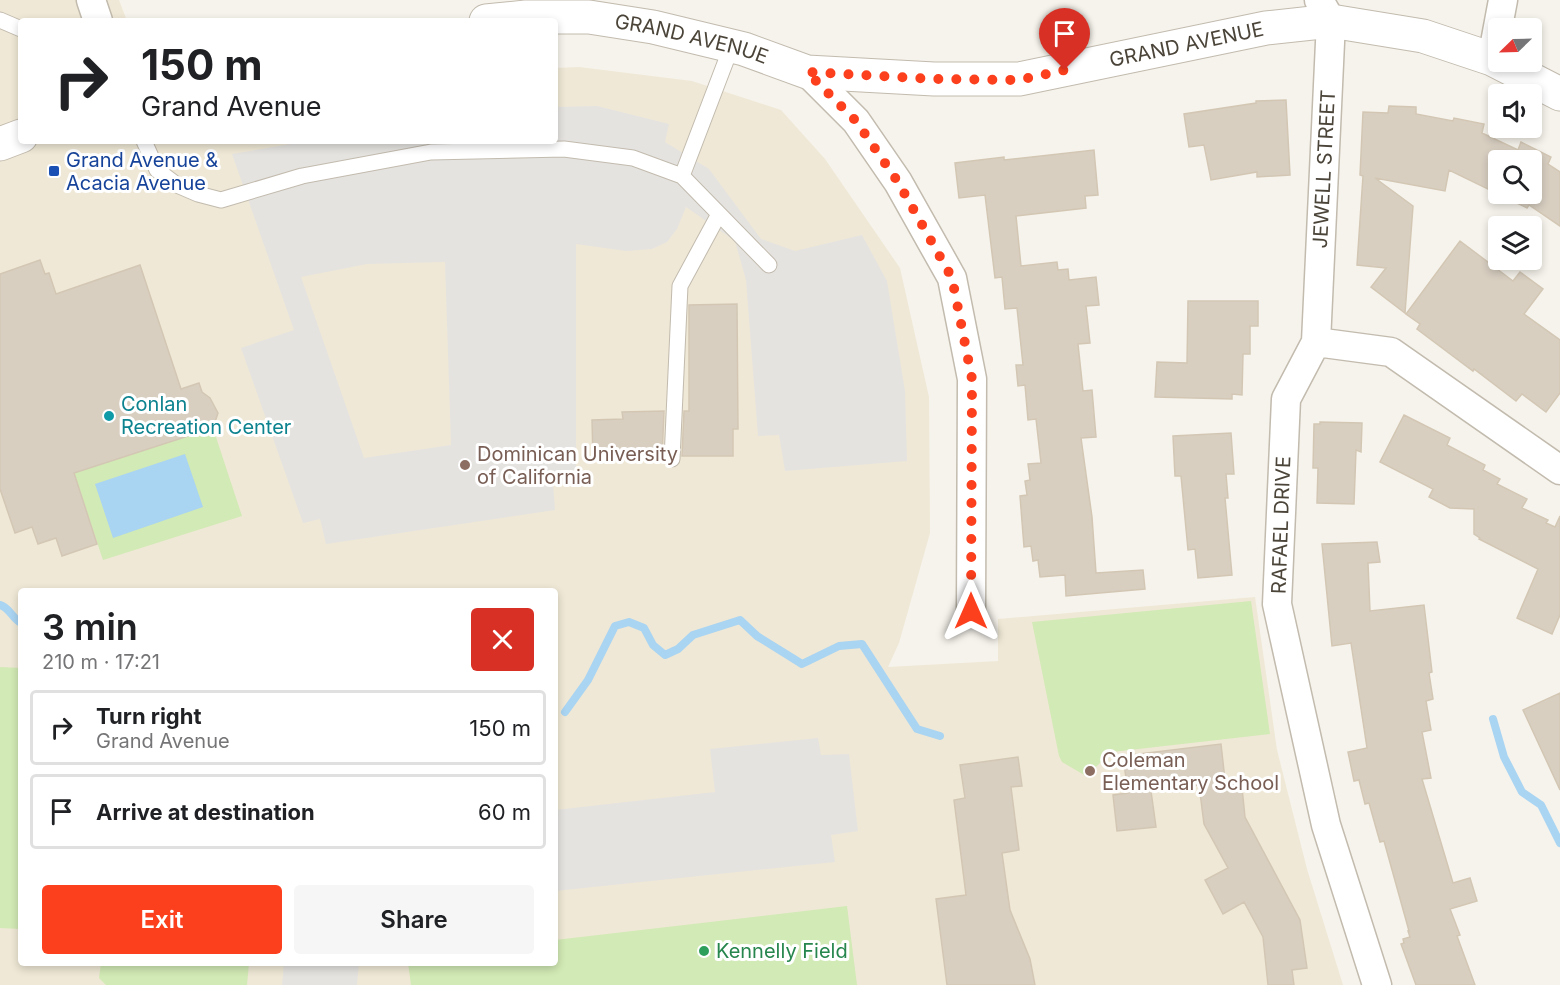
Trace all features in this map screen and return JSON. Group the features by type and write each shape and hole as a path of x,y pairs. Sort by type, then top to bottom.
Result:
{"street":[{"path":"91,0 97,18"},
{"path":"1500,18 1503,0"},
{"name":"GRAND AVENUE","path":"516,18 589,17 653,27 732,45 807,72 934,79 1019,80 1266,28 1325,11 1423,36 1488,58"},
{"name":"JEWELL STREET","path":"1316,342 1325,11"},
{"path":"807,72 856,121 898,182 952,278 972,379 971,611"},
{"name":"GRAND AVENUE","path":"1517,72 1560,94"},
{"path":"0,144 18,137"},
{"path":"1316,342 1391,352 1560,470"},
{"name":"RAFAEL DRIVE","path":"1316,342 1286,399 1277,604 1326,825 1377,985"}],"lane":[{"path":"0,20 18,28"},
{"path":"682,176 732,45"},
{"path":"145,144 158,170 177,185 221,200 302,176 431,152 564,149 633,158 682,176 769,265"},
{"path":"672,459 680,286 719,214"}],"shaded area":[{"name":"Dominican University of California","path":"0,0 119,0 126,18 18,18 18,144 558,144 558,68 579,67 692,81 781,110 825,159 900,268 929,397 930,533 899,643 888,667 998,661 998,619 1255,597 1277,750 1307,869 1343,985 0,985"},
{"path":"597,106 669,124 665,142 709,169 761,239 795,251 862,235 887,281 905,391 907,461 785,471 779,435 758,436 746,280 735,241 686,207 677,229 667,242 652,249 626,251 576,244 576,481 553,482 555,510 326,544 320,519 303,523 241,348 294,330 232,154 290,144 558,144 558,107","holes":["445,262 451,445 364,458 301,277 367,264"]},
{"path":"818,738 821,755 849,754 858,831 831,835 835,862 558,891 558,810 715,792 710,749"},
{"path":"284,966 359,966 357,985 282,985"}],"green space":[{"path":"213,428 242,516 103,560 74,473"},
{"path":"1251,601 1270,734 1112,752 1086,776 1062,762 1032,622"},
{"path":"0,667 18,668 18,929 0,928"},
{"name":"Kennelly Field","path":"847,906 857,985 411,985 408,966 558,966 558,940"},
{"path":"101,966 249,966 247,985 106,985 99,978"}],"water":[{"path":"185,454 203,507 113,538 95,484"}],"building":[{"path":"1286,100 1290,175 1257,177 1257,172 1211,180 1204,145 1189,147 1184,114 1256,103 1256,101"},
{"path":"1389,106 1416,107 1416,114 1484,124 1482,133 1488,138 1518,150 1488,150 1488,189 1449,170 1445,191 1375,178 1413,206 1405,313 1371,287 1386,268 1357,265 1363,176 1360,175 1363,112 1388,113"},
{"path":"1521,142 1537,150 1518,150"},
{"path":"1094,150 1098,195 1085,196 1086,208 1016,216 1021,266 1057,262 1058,270 1068,269 1069,280 1096,277 1099,305 1086,306 1090,343 1078,344 1083,391 1092,390 1096,437 1081,438 1092,517 1096,573 1143,570 1145,589 1066,596 1065,575 1040,577 1038,560 1033,561 1031,546 1024,547 1020,496 1027,495 1025,481 1030,480 1028,464 1041,463 1036,419 1028,420 1025,385 1018,386 1016,365 1023,365 1017,308 1005,309 1002,277 995,278 985,195 959,198 955,163"},
{"path":"1542,152 1551,157 1548,164 1560,172 1560,226 1529,205 1527,208 1519,204 1542,204"},
{"path":"1460,241 1488,262 1488,270 1498,270 1513,281 1520,272 1543,289 1524,314 1560,340 1560,393 1546,412 1522,394 1516,401 1417,329 1420,324 1406,314"},
{"name":"Conlan Recreation Center","path":"40,260 45,274 49,273 56,294 140,265 181,389 199,383 202,392 210,398 218,413 213,428 74,473 97,544 62,556 56,538 38,544 32,527 15,533 0,489 0,274"},
{"path":"1188,301 1258,301 1258,326 1250,326 1250,354 1243,354 1242,395 1232,394 1232,399 1155,397 1157,362 1187,363"},
{"path":"737,304 738,429 733,429 733,456 682,456 684,411 689,411 689,305"},
{"path":"664,411 662,456 593,459 592,420 623,419 622,412"},
{"path":"1404,415 1450,438 1447,445 1485,465 1483,470 1500,479 1497,484 1527,499 1522,508 1548,520 1546,523 1555,527 1560,516 1560,615 1552,634 1517,618 1538,569 1479,539 1474,534 1474,509 1450,508 1429,497 1433,489 1380,462"},
{"path":"1320,422 1362,423 1361,452 1356,450 1354,504 1317,503 1318,468 1313,468 1314,424 1320,424"},
{"path":"1231,433 1234,474 1226,474 1228,498 1225,498 1232,575 1198,578 1195,549 1188,550 1181,476 1175,476 1173,436"},
{"path":"1377,542 1380,562 1368,563 1370,611 1424,605 1433,699 1426,701 1431,730 1422,732 1431,778 1422,779 1453,883 1470,878 1477,901 1450,909 1475,985 1416,985 1401,944 1404,943 1403,939 1410,937 1384,841 1380,842 1369,803 1365,804 1359,780 1354,781 1348,752 1367,748 1351,643 1332,646 1322,544"},
{"path":"1560,693 1560,790 1523,710"},
{"path":"1221,744 1225,780 1241,778 1245,817 1300,920 1307,968 1292,970 1294,985 1268,985 1263,937 1244,902 1223,914 1205,880 1228,868 1204,824 1199,785 1151,791 1156,827 1117,831 1113,795 1128,793 1123,756"},
{"path":"1018,757 1022,786 1011,787 1019,850 1002,853 1010,910 1030,959 1035,985 947,985 936,899 966,895 954,800 965,798 960,765"}],"waterway":[{"path":"0,605 18,620"},
{"path":"565,712 588,680 615,626 629,622 644,628 653,645 665,655 678,649 693,635 740,620 757,636 802,664 839,646 862,644 917,729 940,736"},
{"path":"1493,719 1504,757 1522,792 1541,805 1560,843"}],"place":[{"name":"Grand Avenue & Acacia Avenue","path":"54,171"},
{"name":"Conlan Recreation Center","path":"109,416"},
{"name":"Dominican University of California","path":"465,465"},
{"name":"Coleman Elementary School","path":"1090,771"},
{"name":"Kennelly Field","path":"704,951"}],"route":[{"path":"971,611 972,379 952,278 898,182 856,121 807,72 934,79 1019,80 1065,70"}]}
